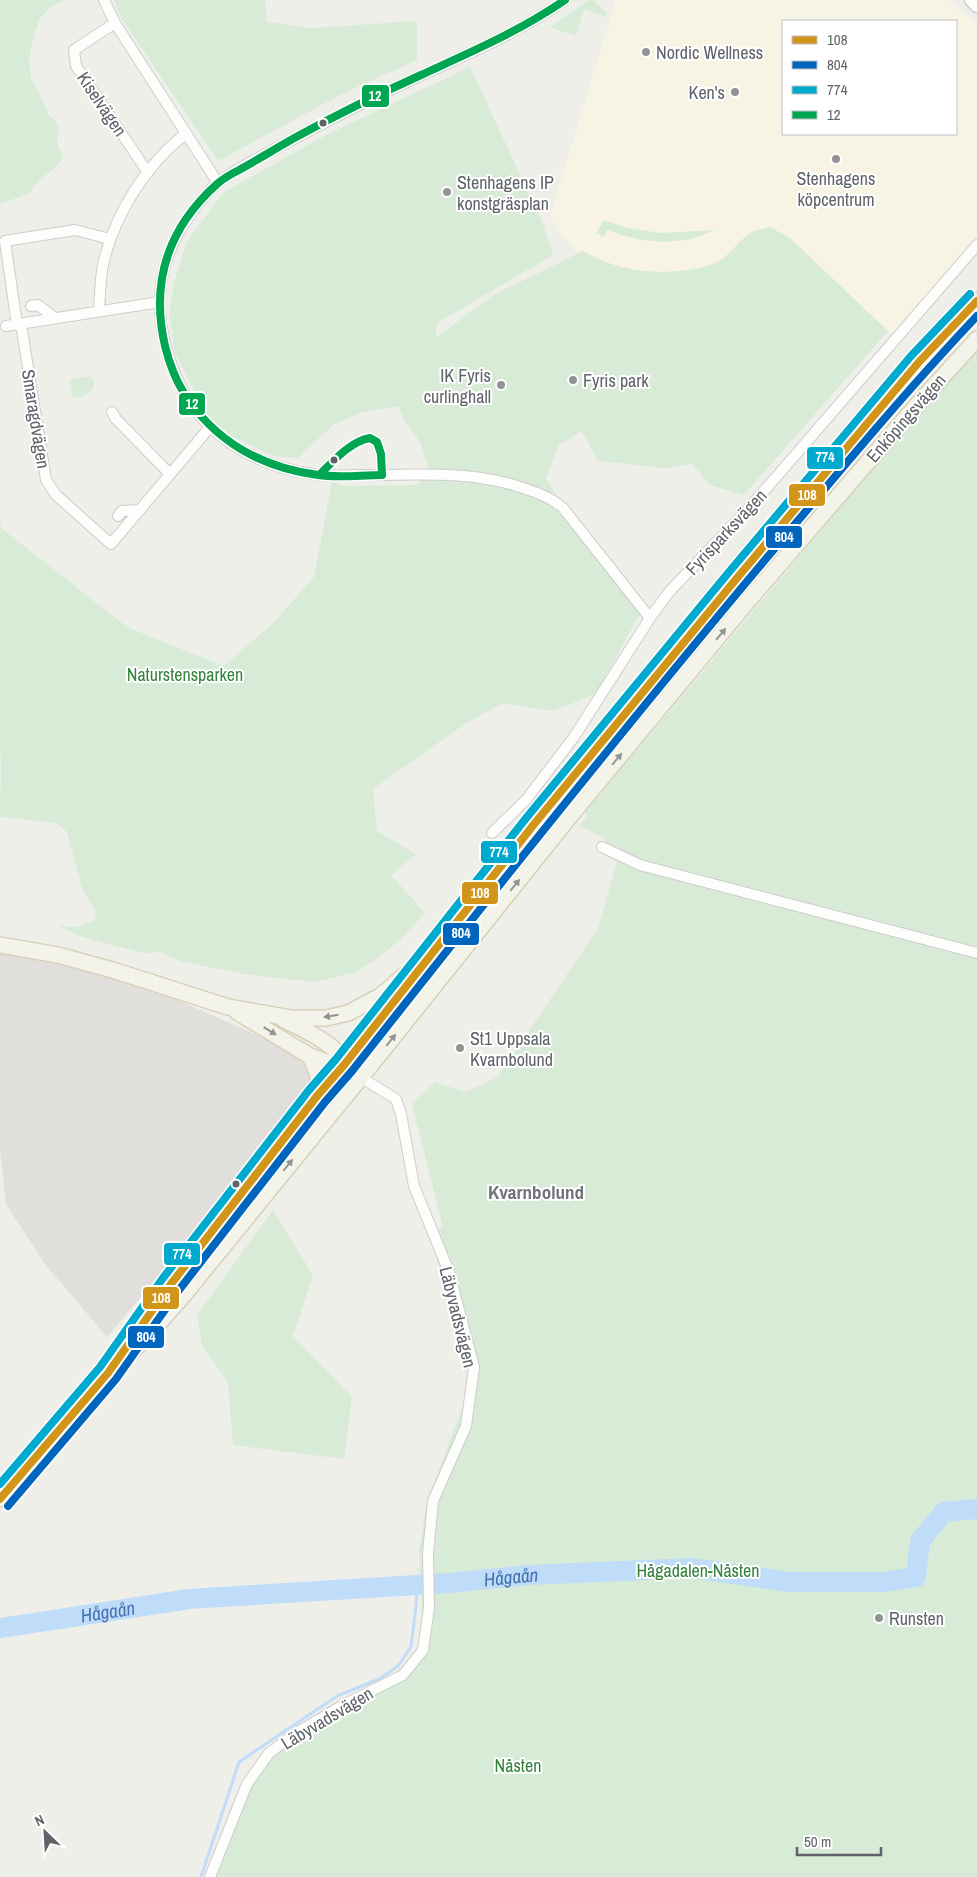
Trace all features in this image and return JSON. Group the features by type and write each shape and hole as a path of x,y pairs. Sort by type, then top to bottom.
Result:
{"main road":[{"name":"Enköpingsvägen","path":"108,1373 171,1284 317,1096 344,1065 535,822 737,578 920,362 977,301"},
{"name":"Enköpingsvägen","path":"108,1373 145,1339 183,1296 567,820 748,601 923,398 977,339"},
{"path":"0,945 58,955 106,968 228,1007 290,1018 326,1018 361,1008 390,990 442,941"},
{"path":"228,1007 310,1056 335,1065 344,1065"},
{"path":"275,1015 330,1046 344,1065 360,1077"},
{"path":"310,1056 318,1075 317,1096"},
{"path":"0,1499 108,1373"}],"street":[{"path":"104,0 115,23 218,183"},
{"path":"565,0 499,39 350,109 260,157 218,183 194,209 180,228 161,279 160,302 165,346 181,389 193,407 224,440 244,453 287,469 332,476 480,476 507,482 551,499 563,508 650,618"},
{"path":"971,0 977,6"},
{"name":"Kiselvägen","path":"115,23 74,50 76,66 147,171"},
{"path":"99,311 103,266 110,238 147,171 173,143 185,134"},
{"path":"19,324 5,241 75,230 110,238"},
{"name":"Fyrisparksvägen","path":"492,833 526,800 574,737 650,618 670,592 751,506 977,245"},
{"path":"6,326 160,302"},
{"path":"31,306 38,305 55,318"},
{"name":"Smaragdvägen","path":"19,324 44,471 51,489 111,544 169,473 210,427"},
{"path":"112,412 116,419 169,473"},
{"path":"118,516 122,511 140,510"},
{"path":"602,847 640,865 977,953"},
{"name":"Läbyvadsvägen","path":"210,1877 247,1784 269,1753 298,1732 345,1704 403,1675 423,1650 429,1607 428,1553 433,1501 466,1426 474,1367 449,1272 414,1186 396,1099 360,1077"}],"shaded area":[{"path":"616,0 948,0 977,24 977,245 897,338 873,317 752,233 688,289 640,313 562,236 550,216"},
{"path":"0,952 63,964 157,991 268,1040 304,1063 309,1073 309,1085 229,1194 107,1337 44,1263 6,1204 0,1147"}],"green space":[{"path":"0,0 64,0 48,9 39,20 29,60 31,79 49,116 54,119 59,128 57,142 63,158 28,194 0,204"},
{"path":"114,0 265,0 267,22 312,28 417,21 417,60 340,95 218,161 120,16"},
{"path":"589,0 595,1 607,14 604,16 584,9 576,36 550,27"},
{"name":"Naturstensparken","path":"470,67 543,224 553,255 437,323 435,338 495,294 583,251 608,263 634,270 660,272 687,270 717,262 726,256 747,235 770,227 790,238 888,331 744,495 710,485 692,464 665,468 598,461 582,431 559,445 546,479 582,535 612,573 640,614 595,695 552,711 503,703 465,724 373,789 377,831 416,854 391,875 425,913 400,940 375,960 356,972 314,982 243,974 183,962 158,951 146,954 79,936 58,926 77,927 94,921 96,913 82,888 67,832 56,823 0,817 0,520 1,528 127,627 224,666 273,623 314,577 332,482 345,486 418,485 428,467 420,442 404,420 398,406 363,412 334,424 298,458 274,456 232,437 210,417 199,400 175,353 169,314 174,283 187,241 224,192 324,136"},
{"path":"604,220 624,227 660,233 715,230 688,239 661,242 648,241 607,230 604,237 596,233"},
{"name":"Hågadalen-Nåsten","path":"977,348 977,1877 206,1877 221,1844 235,1799 254,1768 269,1753 397,1674 423,1646 420,1572 416,1569 420,1568 419,1550 427,1502 469,1389 466,1353 428,1232 443,1227 412,1104 435,1082 466,1092 498,1077 598,928 618,858 603,837 579,826 587,816 585,812 927,404"},
{"path":"90,376 94,380 91,391 88,394 73,398 70,380"},
{"path":"273,1210 313,1275 293,1336 352,1397 344,1459 233,1445 228,1382 202,1346 197,1315"}],"waterway":[{"name":"Hågaån","path":"0,1628 189,1599 449,1583 528,1575 692,1568 789,1582 883,1582 916,1577 920,1541 944,1512 977,1509"},
{"path":"201,1877 239,1762 337,1696 379,1679 398,1666 411,1647 417,1585"}],"transit line":[{"name":"12","path":"382,475 326,476 278,466 259,459 241,449 210,425 196,410 181,388 168,358 161,322 160,299 167,257 175,237 186,219 200,201 225,178 328,120 390,89 495,41 531,22 565,0"},
{"name":"774","path":"0,1484 100,1367 163,1278 309,1090 336,1059 527,817 729,572 911,356 970,294"},
{"name":"108","path":"0,1499 108,1373 171,1284 317,1096 344,1065 535,823 737,578 919,362 977,301"},
{"name":"804","path":"8,1506 116,1379 179,1290 325,1102 352,1071 611,746 846,463 977,316"},
{"name":"12","path":"319,475 349,448 362,440 370,438 377,442 381,454 382,475"}],"place":[{"name":"Nordic Wellness","path":"646,52"},
{"name":"Ken's","path":"735,92"},
{"name":"Stenhagens köpcentrum","path":"836,159"},
{"name":"Stenhagens IP konstgräsplan","path":"447,192"},
{"name":"Fyris park","path":"573,380"},
{"name":"IK Fyris curlinghall","path":"501,385"},
{"name":"St1 Uppsala Kvarnbolund","path":"460,1048"},
{"name":"Runsten","path":"879,1618"}],"district":[{"name":"Kvarnbolund","path":"536,1192"}],"park label":[{"name":"Nåsten","path":"518,1765"}]}
